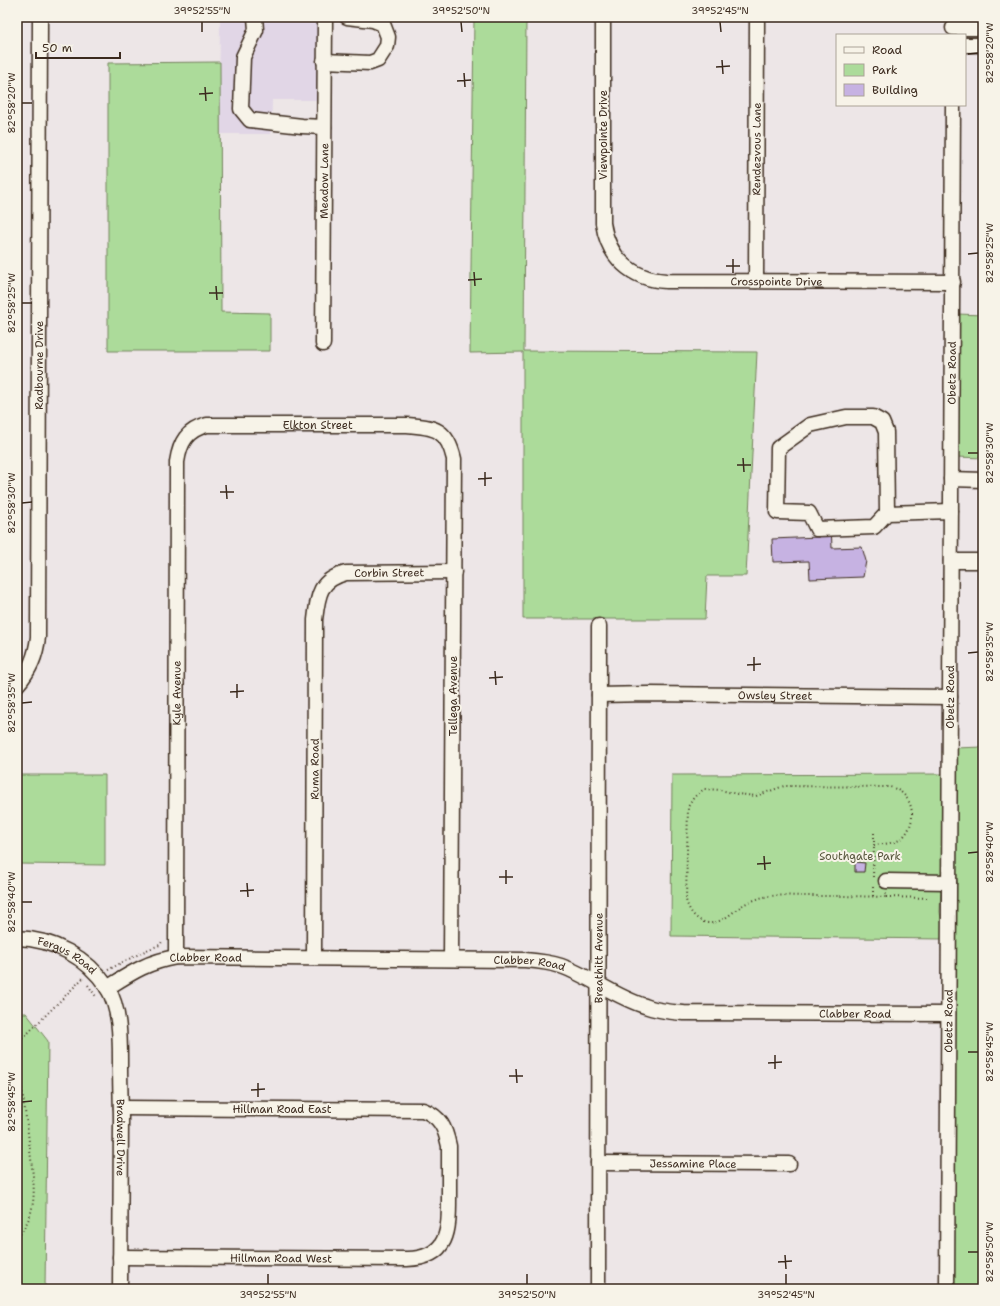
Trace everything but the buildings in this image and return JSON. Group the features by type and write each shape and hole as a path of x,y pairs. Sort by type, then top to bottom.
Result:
{"street":[{"name":"Radbourne Drive","path":"17,685 31,664 36,652 38,637 40,17"},
{"path":"255,17 256,30 243,57 241,110 250,120 324,127"},
{"name":"Meadow Lane","path":"323,344 324,17"},
{"path":"324,61 370,63 378,60 387,46 388,37 383,24 373,20 347,17"},
{"name":"Viewpointe Drive","path":"603,17 603,223 607,241 612,250"},
{"name":"Rendezvous Lane","path":"756,281 757,17"},
{"path":"953,27 983,28"},
{"path":"966,45 983,45"},
{"name":"Obetz Road","path":"947,1289 953,106"},
{"name":"Crosspointe Drive","path":"612,250 623,264 631,270 642,276 658,280 953,282"},
{"path":"888,513 886,432 882,422 873,417 846,417 810,425 778,448 777,512 810,513 817,529 874,527 888,513 951,511"},
{"name":"Elkton Street","path":"190,432 201,426 214,424 407,425 426,427 436,430 444,436"},
{"name":"Kyle Avenue","path":"176,957 177,462 180,446 190,432"},
{"name":"Tellega Avenue","path":"444,436 449,443 454,459 451,959"},
{"path":"951,479 983,480"},
{"path":"951,561 983,561"},
{"name":"Corbin Street","path":"326,582 340,575 355,572 454,572"},
{"name":"Ruma Road","path":"314,958 315,620 317,600 326,582"},
{"name":"Breathitt Avenue","path":"598,1289 599,626"},
{"name":"Owsley Street","path":"599,695 950,697"},
{"path":"886,881 949,882"},
{"name":"Fergus Road","path":"17,938 39,941 58,946 71,952 82,961 93,981 107,988"},
{"name":"Clabber Road","path":"107,988 138,969 163,959 176,957 525,960 562,966 621,996 644,1006 666,1012 948,1014"},
{"name":"Bradwell Drive","path":"107,988 119,1026 121,1108 120,1289"},
{"name":"Hillman Road East","path":"121,1108 424,1110 433,1114 440,1121 446,1133 449,1146 449,1221 446,1235 438,1248"},
{"name":"Jessamine Place","path":"598,1163 788,1164"},
{"name":"Hillman Road West","path":"120,1257 416,1259 431,1254 438,1248"}],"path":[{"path":"874,833 873,896 779,896 761,898 743,905 721,921 708,923 696,918 686,900 688,807 694,797 704,789 756,796 784,786 896,789 902,792 910,803 912,820 902,838 893,842 874,845"},
{"path":"886,897 930,898"},
{"path":"79,974 82,978 93,981 122,962 149,948 160,945 163,942 163,934"},
{"path":"17,1044 82,978"},
{"path":"93,981 98,999"},
{"path":"17,1064 32,1167 33,1196 32,1210 26,1226 17,1239"}],"shaded area":[{"path":"220,17 319,17 320,100 272,100 271,134 219,134"}],"green space":[{"path":"474,17 526,17 524,351 757,352 746,576 707,576 705,619 523,619 523,352 470,353"},
{"path":"220,62 221,312 270,313 270,351 108,351 108,63"},
{"path":"958,314 983,315 983,458 957,457"},
{"path":"983,747 983,1289 952,1289 954,748"},
{"name":"Southgate Park","path":"945,774 940,912 944,939 671,936 672,775"},
{"path":"17,775 105,775 105,865 17,864"},
{"path":"17,1013 26,1013 48,1041 45,1289 17,1289"}]}
